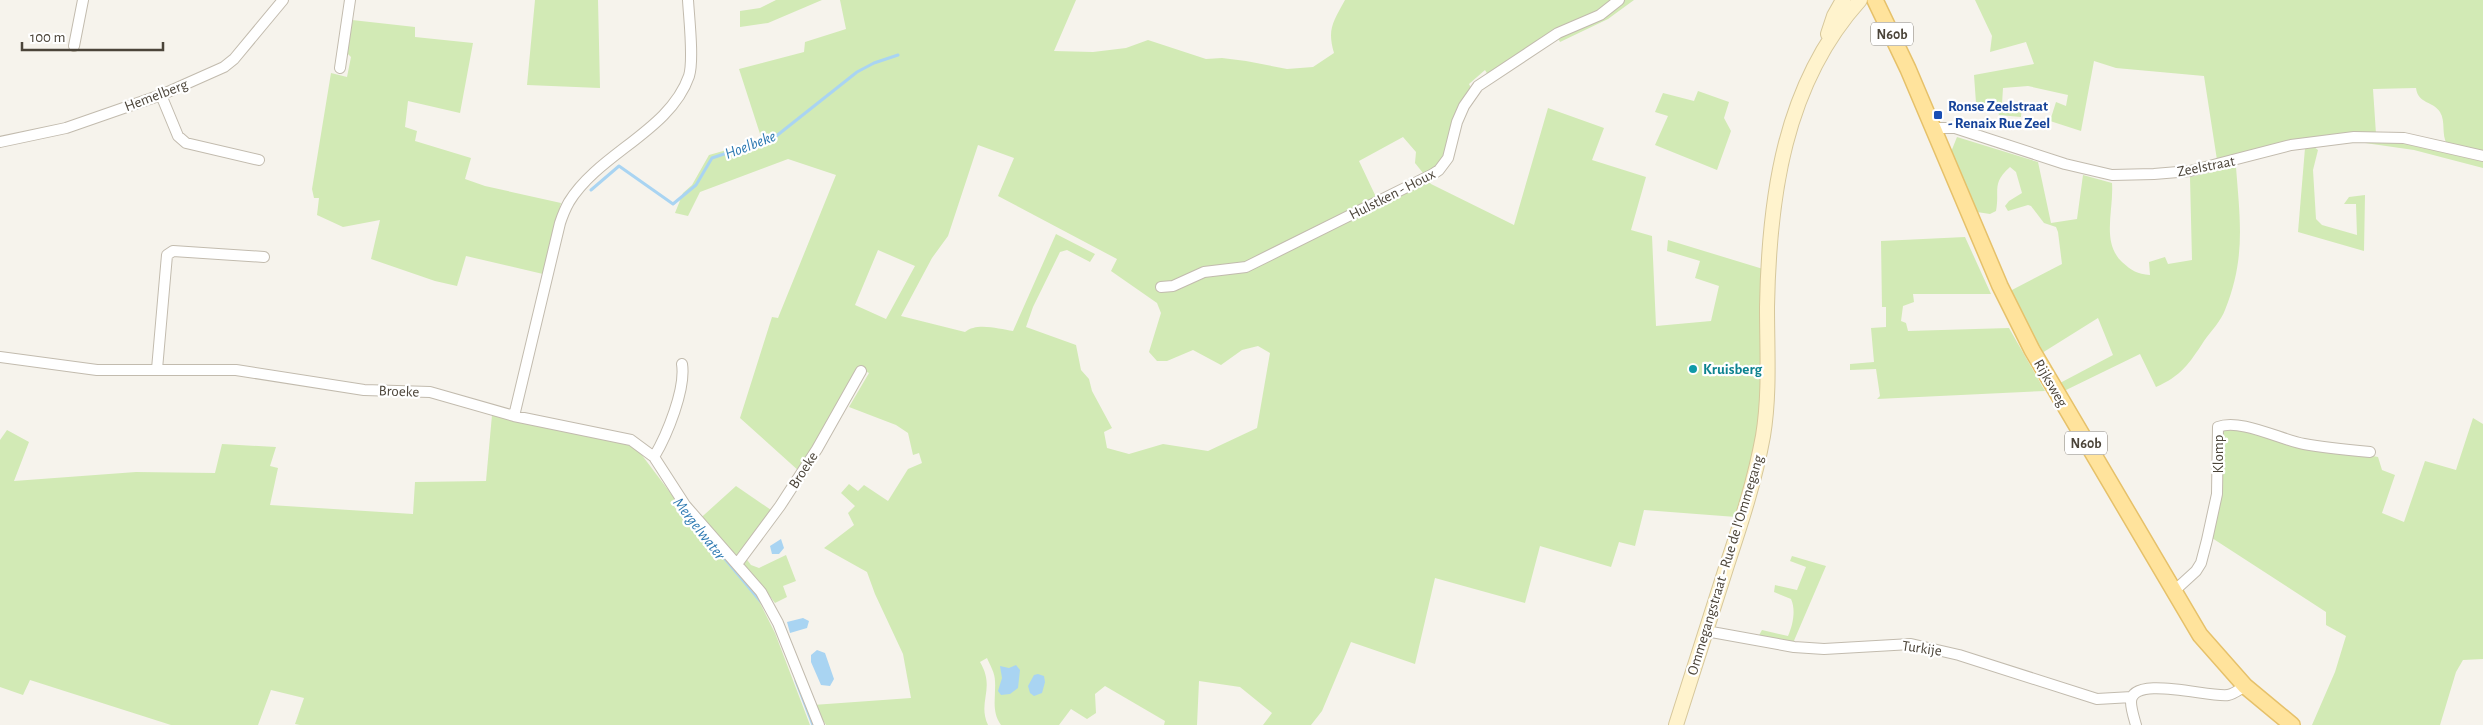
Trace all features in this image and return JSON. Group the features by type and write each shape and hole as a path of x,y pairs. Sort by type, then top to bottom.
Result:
{"main road":[{"name":"Ommegangstraat - Rue de l'Ommegang","path":"1823,52 1834,16 1843,0"},
{"name":"Ommegangstraat - Rue de l'Ommegang","path":"1676,725 1746,507 1763,438 1767,406 1769,252 1777,180 1795,110 1837,27 1860,0"},
{"name":"Rijksweg","path":"1875,0 1904,61 2020,329 2173,592 2210,648 2245,686 2292,725"}],"street":[{"path":"74,46 83,0"},
{"name":"Hemelberg","path":"0,142 66,128 161,95 224,67 234,59 283,0"},
{"path":"340,68 350,0"},
{"path":"514,416 560,223 568,203 596,170 666,113 679,98 690,74 688,0"},
{"name":"Hulstken - Houx","path":"1161,287 1173,286 1204,272 1246,267 1433,174 1439,170 1448,158 1457,122 1464,106 1478,86 1558,33 1600,15 1619,0"},
{"path":"161,95 178,136 186,143 259,160"},
{"name":"Zeelstraat","path":"1932,128 1955,128 2071,166 2112,175 2190,171 2291,145 2354,137 2404,138 2483,156"},
{"path":"157,369 167,254 173,251 264,257"},
{"name":"Broeke","path":"0,357 98,370 128,372 157,369 236,370 364,390 430,392 514,416 631,440 654,457 685,505 761,592 778,623 819,725"},
{"path":"654,457 664,439 684,375 682,364"},
{"name":"Broeke","path":"737,564 780,506 817,449 861,371"},
{"name":"Klomp","path":"2173,592 2187,581 2201,563 2212,523 2218,472 2216,432 2218,427 2229,425 2247,428 2303,444 2370,452"},
{"name":"Turkije","path":"1706,631 1794,646 1824,648 1911,644 1959,655 2097,699 2132,697 2136,692 2146,688 2220,696 2233,694 2245,686"},
{"path":"2132,697 2131,702 2136,725"}],"green space":[{"path":"535,0 598,0 600,88 527,85"},
{"path":"776,0 822,0 768,23 740,27 740,11 760,8"},
{"path":"840,0 1076,0 1054,51 1093,52 1126,48 1148,40 1206,59 1222,58 1287,69 1313,67 1334,53 1331,38 1332,26 1345,0 1614,0 1600,12 1488,75 1485,70 1469,84 1471,88 1447,154 1426,178 1431,184 1514,225 1548,108 1604,128 1592,160 1646,177 1631,230 1652,236 1656,326 1711,321 1719,286 1695,278 1700,261 1667,251 1668,240 1763,269 1760,409 1754,456 1736,517 1644,510 1635,546 1619,542 1611,567 1540,546 1525,603 1435,578 1415,664 1351,642 1322,711 1311,725 1263,725 1272,713 1240,687 1199,681 1197,725 1164,725 1165,721 1105,686 1095,694 1096,713 1087,719 1071,709 1059,725 1001,725 995,709 994,675 987,658 980,662 987,687 984,709 988,725 826,725 813,705 911,698 903,654 875,594 867,572 824,548 854,525 848,513 855,506 841,493 849,484 858,491 864,485 888,501 908,469 922,463 919,453 913,455 908,433 896,425 849,407 869,373 861,369 800,472 740,418 772,317 778,318 836,175 788,159 700,192 688,216 675,213 683,193 692,185 709,155 762,140 739,69 804,52 805,42 846,29","holes":["1403,137 1416,152 1415,163 1423,173 1376,197 1359,161","978,145 1014,158 998,196 1117,259 1111,271 1157,303 1161,313 1149,352 1157,361 1167,361 1193,350 1221,365 1242,350 1258,346 1270,353 1257,428 1208,451 1163,444 1129,454 1107,448 1104,432 1112,428 1092,391 1089,379 1081,370 1076,345 1026,327 1033,307 1060,252 1067,250 1090,262 1095,254 1056,234 1013,331 976,327 965,332 901,316 932,258 948,236","878,250 915,266 886,319 855,305"]},
{"path":"1625,0 1634,0 1608,19 1560,42 1558,38 1605,15"},
{"path":"1975,0 2483,0 2483,154 2447,144 2440,112 2420,97 2416,88 2373,89 2376,134 2217,160 2204,76 2116,68 2094,61 2081,131 2050,121 2056,102 2066,106 2068,95 2028,86 2003,88 2002,104 2022,105 2021,117 1999,115 1996,104 1976,103 1974,75 2034,64 2026,42 1990,52 1992,36"},
{"path":"352,20 415,27 415,37 473,43 460,113 408,101 405,127 417,131 415,141 471,158 465,179 485,186 561,203 543,274 466,256 457,286 435,281 371,259 380,220 343,227 317,215 319,198 314,198 312,189 331,73 347,77 351,57 345,51"},
{"path":"1698,91 1729,102 1724,118 1731,131 1717,170 1655,145 1668,116 1655,112 1663,93 1694,101"},
{"path":"1957,137 2038,162 2051,223 2077,219 2083,175 2112,183 2110,235 2112,245 2122,262 2135,272 2145,275 2150,275 2149,262 2165,257 2168,264 2192,260 2190,177 2236,167 2240,239 2239,256 2232,291 2221,318 2194,356 2178,374 2156,387 2140,354 2064,391 2060,383 2113,355 2098,318 2042,353 2010,291 2062,264 2058,232 2056,227 2044,223 2031,206 2028,205 2008,211 2005,206 2009,201 2022,193 2016,172 2010,167 1998,183 1996,211 1990,214 1977,212 1951,152"},
{"path":"2365,140 2425,147 2483,161 2483,168 2414,150 2365,143"},
{"path":"2314,147 2318,150 2313,170 2316,219 2322,225 2357,235 2356,204 2344,204 2349,197 2365,195 2364,251 2298,232 2305,148"},
{"path":"1965,237 1991,294 1913,294 1914,302 1903,306 1901,321 1906,323 1908,331 2009,328 2045,391 1877,399 1880,396 1876,369 1850,370 1850,364 1874,362 1871,328 1886,327 1886,307 1882,307 1881,241"},
{"path":"492,415 625,443 638,450 694,524 736,486 774,512 742,553 751,565 759,568 786,555 796,581 783,586 787,597 775,603 768,594 759,601 775,633 810,725 300,725 295,724 304,698 271,690 258,725 171,725 30,680 23,695 0,687 0,440 7,430 29,442 14,481 136,472 215,473 222,444 276,447 270,466 278,468 270,505 413,514 415,482 486,481"},
{"path":"2473,418 2483,424 2483,659 2463,660 2456,672 2440,725 2312,725 2335,672 2346,636 2326,625 2326,612 2212,538 2222,429 2231,428 2378,457 2382,470 2395,475 2382,513 2404,522 2425,461 2456,470"},
{"path":"1792,556 1826,566 1793,643 1758,637 1762,630 1788,636 1793,618 1793,603 1791,599 1774,592 1775,585 1797,590 1806,567 1790,561"}],"water":[{"path":"781,539 784,548 779,554 772,554 770,546"},
{"path":"803,618 809,621 807,628 790,633 787,622"},
{"path":"817,650 825,653 834,679 830,686 821,685 811,662 811,655"},
{"path":"1016,665 1020,670 1018,688 1010,694 1001,695 998,691 1002,678 1000,666 1009,668"},
{"path":"1034,675 1044,676 1045,682 1042,693 1034,696 1030,693 1028,686"}],"waterway":[{"name":"Hoelbeke","path":"591,190 619,166 673,204 696,185 712,158 775,137 857,72 874,63 898,55"},
{"name":"Mergelwater","path":"700,529 762,603"},
{"name":"Mergelwater","path":"796,681 813,725"}],"place":[{"name":"Ronse Zeelstraat - Renaix Rue Zeel","path":"1938,115"},
{"name":"Kruisberg","path":"1693,369"}]}
